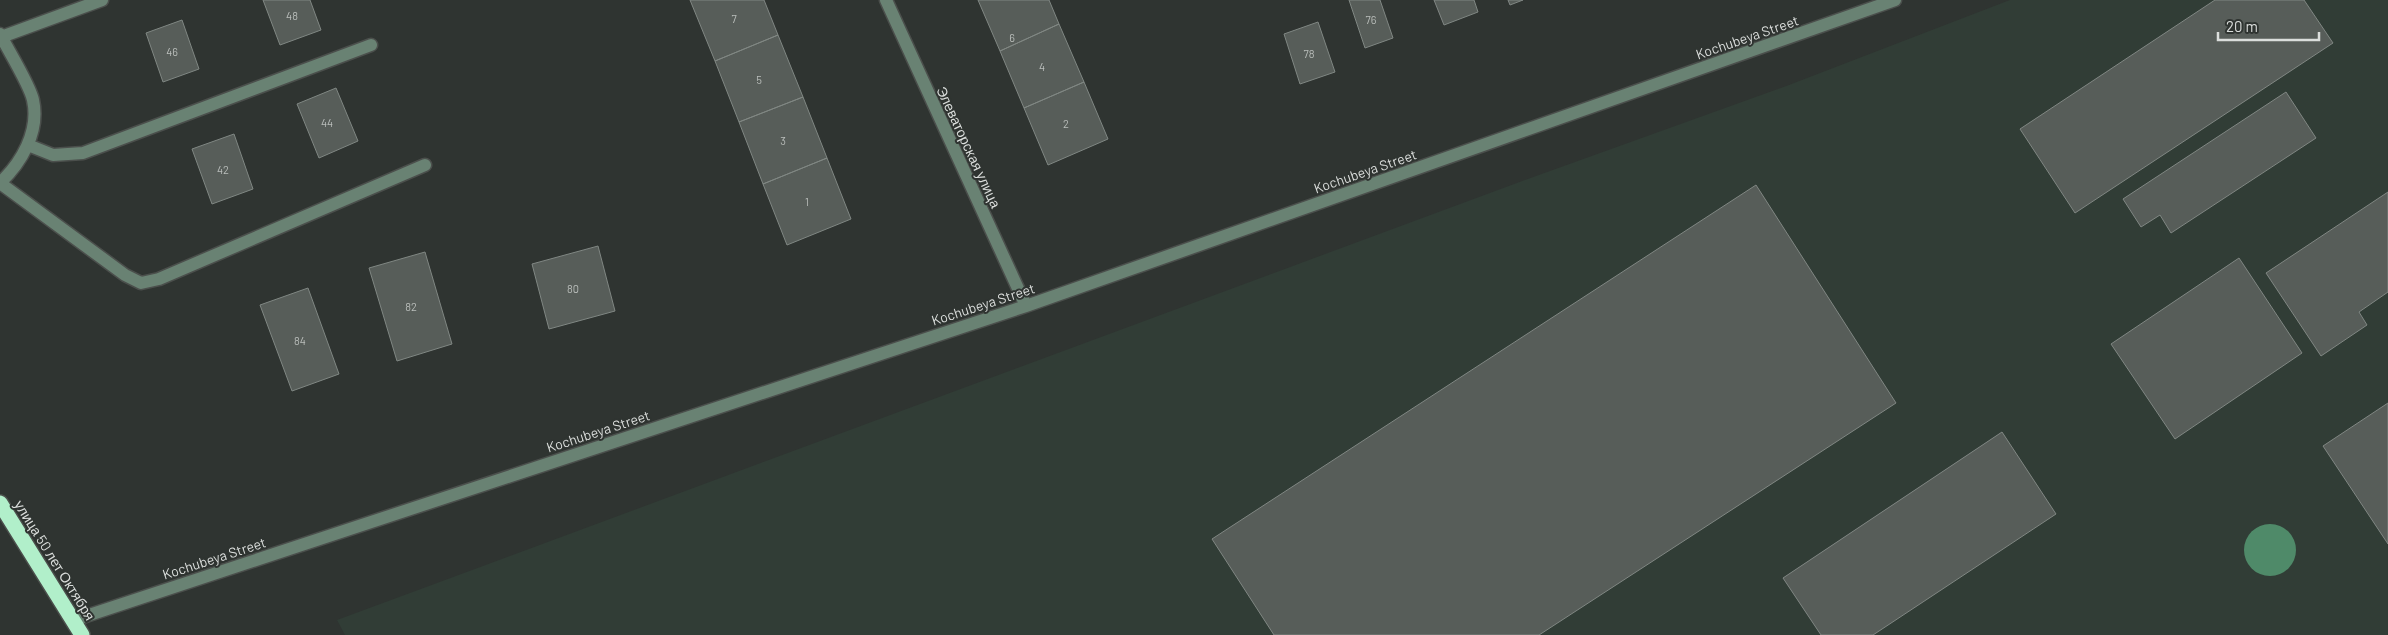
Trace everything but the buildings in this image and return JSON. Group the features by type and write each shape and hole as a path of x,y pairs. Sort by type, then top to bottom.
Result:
{"highway":[{"name":"улица 50 лет Октября","path":"0,503 82,635"}],"street":[{"path":"102,0 1,36 33,100 34,118 28,145 14,169 0,183 125,276 141,283 159,278 425,165"},
{"name":"Элеваторская улица","path":"886,0 1026,306"},
{"name":"Kochubeya Street","path":"74,620 1026,306 1877,3 1895,0"},
{"path":"28,145 53,155 82,153 371,45"}],"shaded area":[{"path":"2010,0 2388,0 2388,635 345,635 337,620 1525,180 1789,85"},
{"path":"2265,524 2275,524 2285,528 2292,535 2296,550 2292,565 2285,572 2275,576 2265,576 2255,572 2248,565 2244,555 2244,545 2248,535 2255,528"}]}
